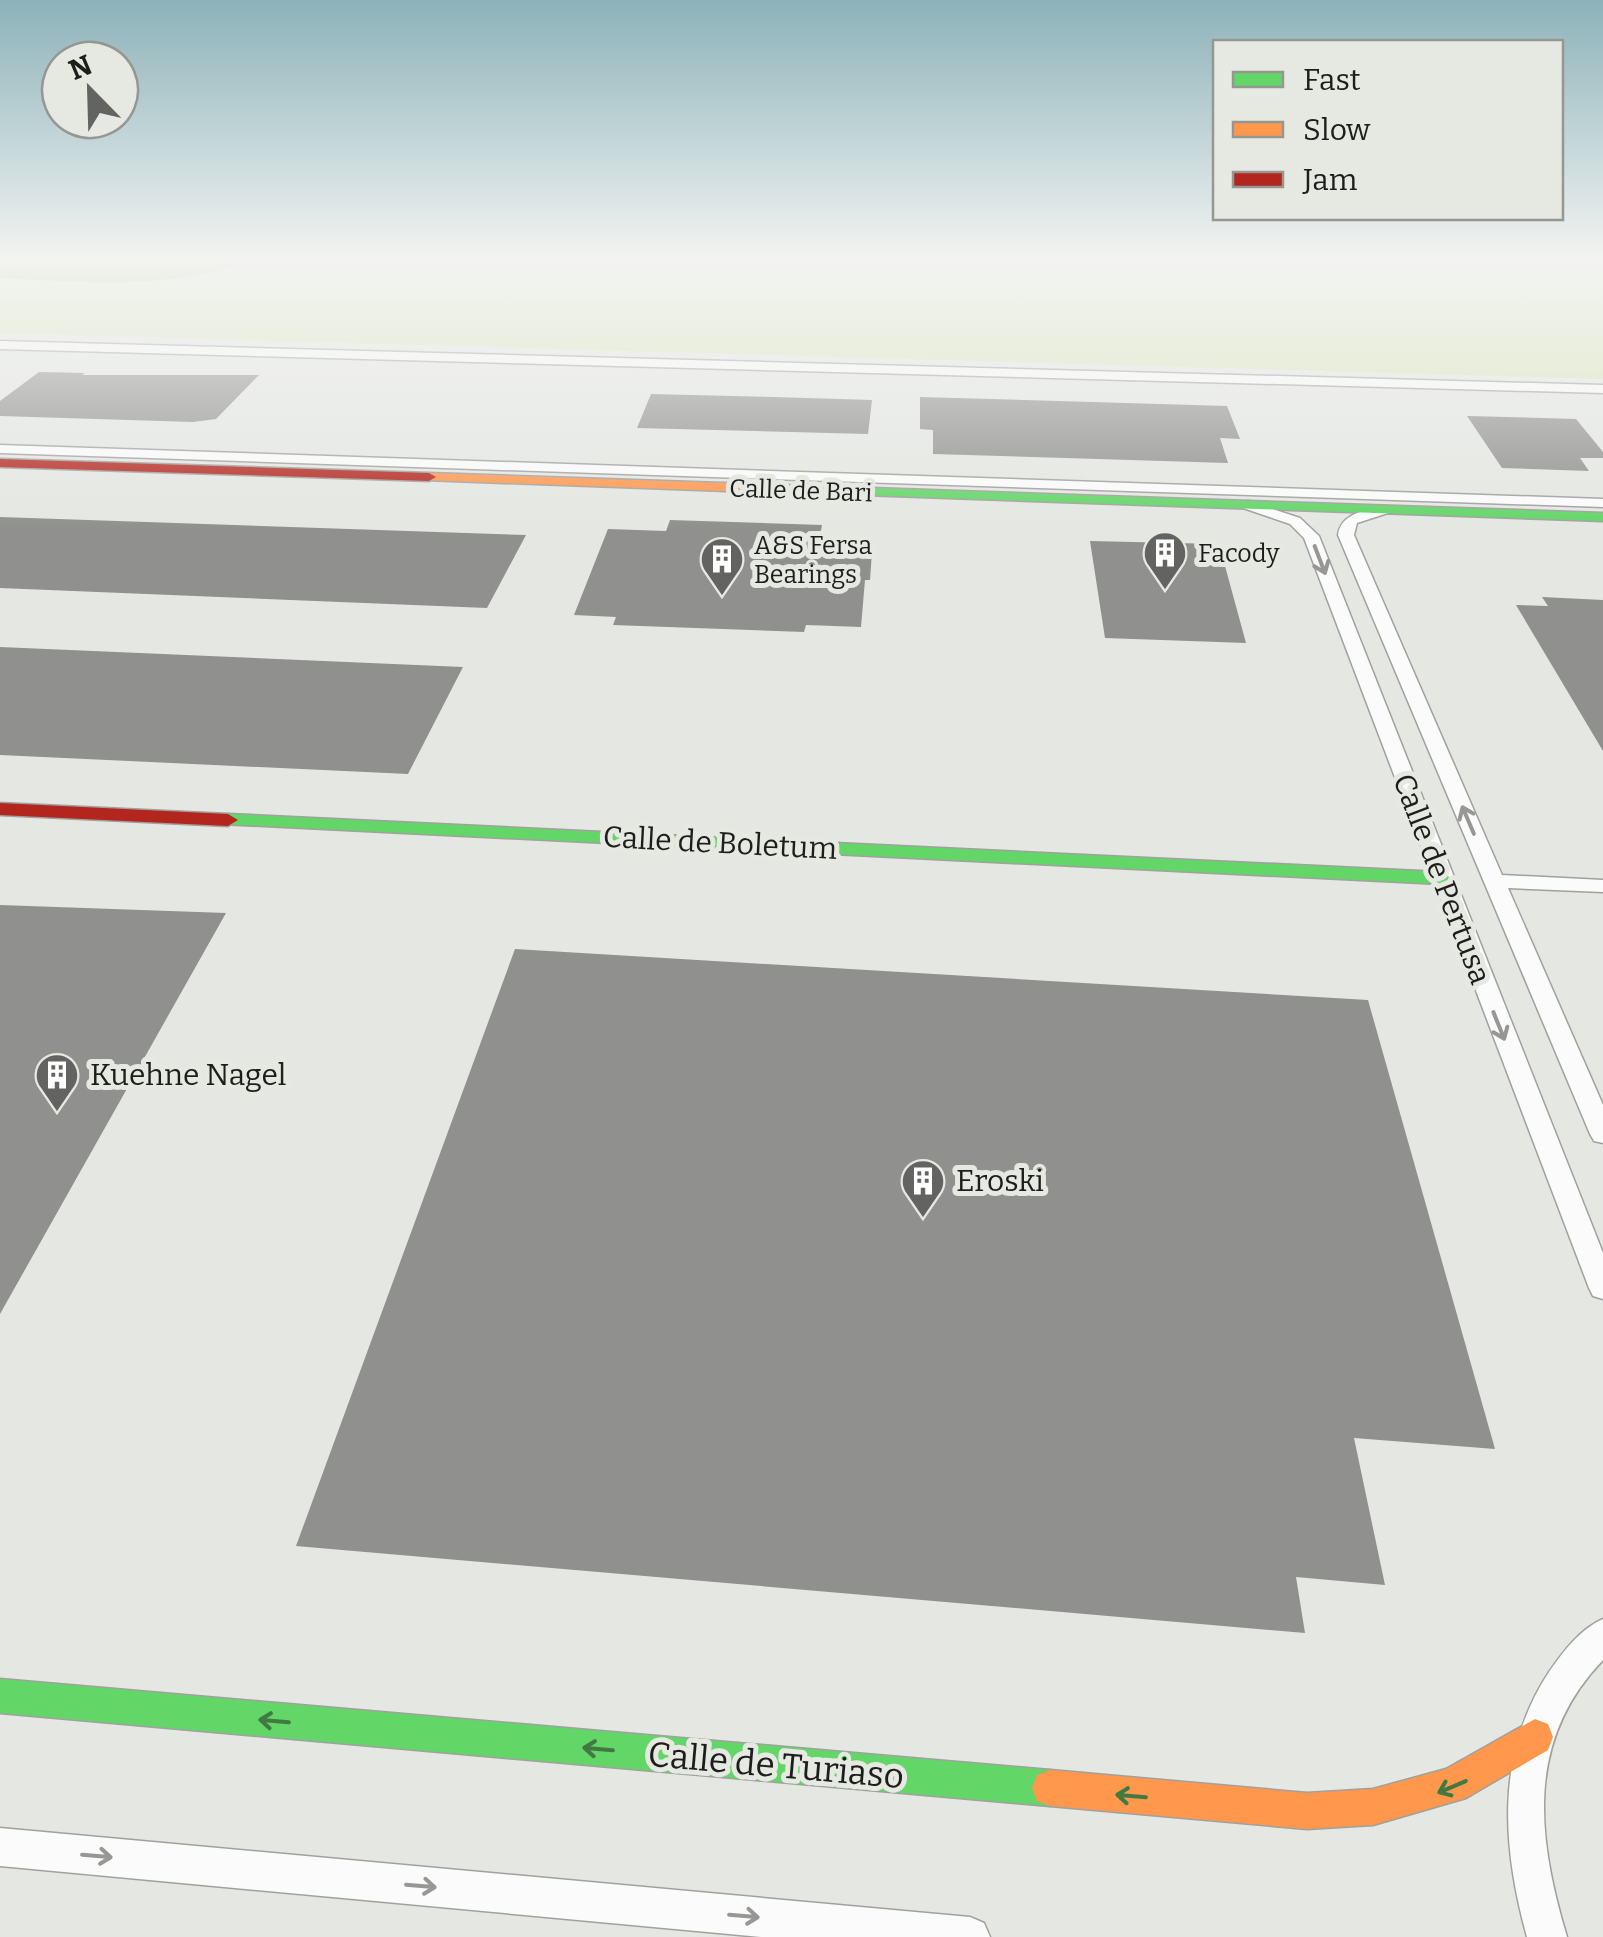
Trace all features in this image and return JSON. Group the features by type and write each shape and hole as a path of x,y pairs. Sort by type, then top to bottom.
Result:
{"street":[{"path":"124,348 1603,389"},
{"name":"Calle de Bari","path":"0,449 1603,503"},
{"name":"Calle de Bari","path":"0,462 1603,517"},
{"name":"Calle de Pertusa","path":"1248,505 1296,521 1311,536 1603,1288"},
{"name":"Calle de Pertusa","path":"1383,510 1352,520 1346,534 1603,1134"},
{"name":"Calle de Boletum","path":"0,809 1441,878"},
{"path":"1494,880 1603,886"},
{"path":"1546,1937 1528,1864 1526,1775 1546,1705 1562,1677 1603,1636"},
{"name":"Calle de Turiaso","path":"0,1696 1306,1811 1375,1810 1446,1792 1491,1769 1535,1737"},
{"path":"0,1846 970,1937"}],"shaded area":[{"path":"536,348 1603,348 1603,379"}],"building":[{"path":"39,372 259,375 216,419 193,422 0,416 0,401"},
{"path":"651,394 872,400 868,434 637,428"},
{"path":"920,397 1227,406 1240,439 1220,438 1228,463 933,454 933,430 920,429"},
{"path":"1467,416 1576,419 1603,452 1603,458 1580,458 1589,471 1502,468"},
{"path":"0,517 526,535 487,608 0,588"},
{"name":"A&S Fersa Bearings","path":"670,520 822,525 820,536 873,538 861,627 806,625 804,632 613,625 616,617 574,615 608,529 666,531"},
{"name":"Facody","path":"1090,541 1219,544 1246,643 1105,638"},
{"path":"1542,597 1603,600 1603,751 1516,605 1548,606"},
{"path":"0,647 463,667 408,774 0,755"},
{"name":"Kuehne Nagel","path":"0,905 226,913 0,1314"},
{"name":"Eroski","path":"515,949 1368,1000 1495,1449 1354,1438 1385,1585 1296,1577 1305,1633 296,1546"}],"traffic: fast":[{"path":"753,488 1603,517"},
{"path":"228,820 1441,878"},
{"path":"0,1696 1050,1788"}],"traffic: slow":[{"path":"429,477 753,488"},
{"path":"1050,1788 1307,1811 1373,1807 1453,1785 1535,1737"}],"traffic: jam":[{"path":"0,463 429,477"},
{"path":"0,809 228,820"}],"place":[{"name":"Facody","path":"1165,591"},
{"name":"A&S Fersa Bearings","path":"722,597"},
{"name":"Kuehne Nagel","path":"57,1113"},
{"name":"Eroski","path":"923,1219"}]}
